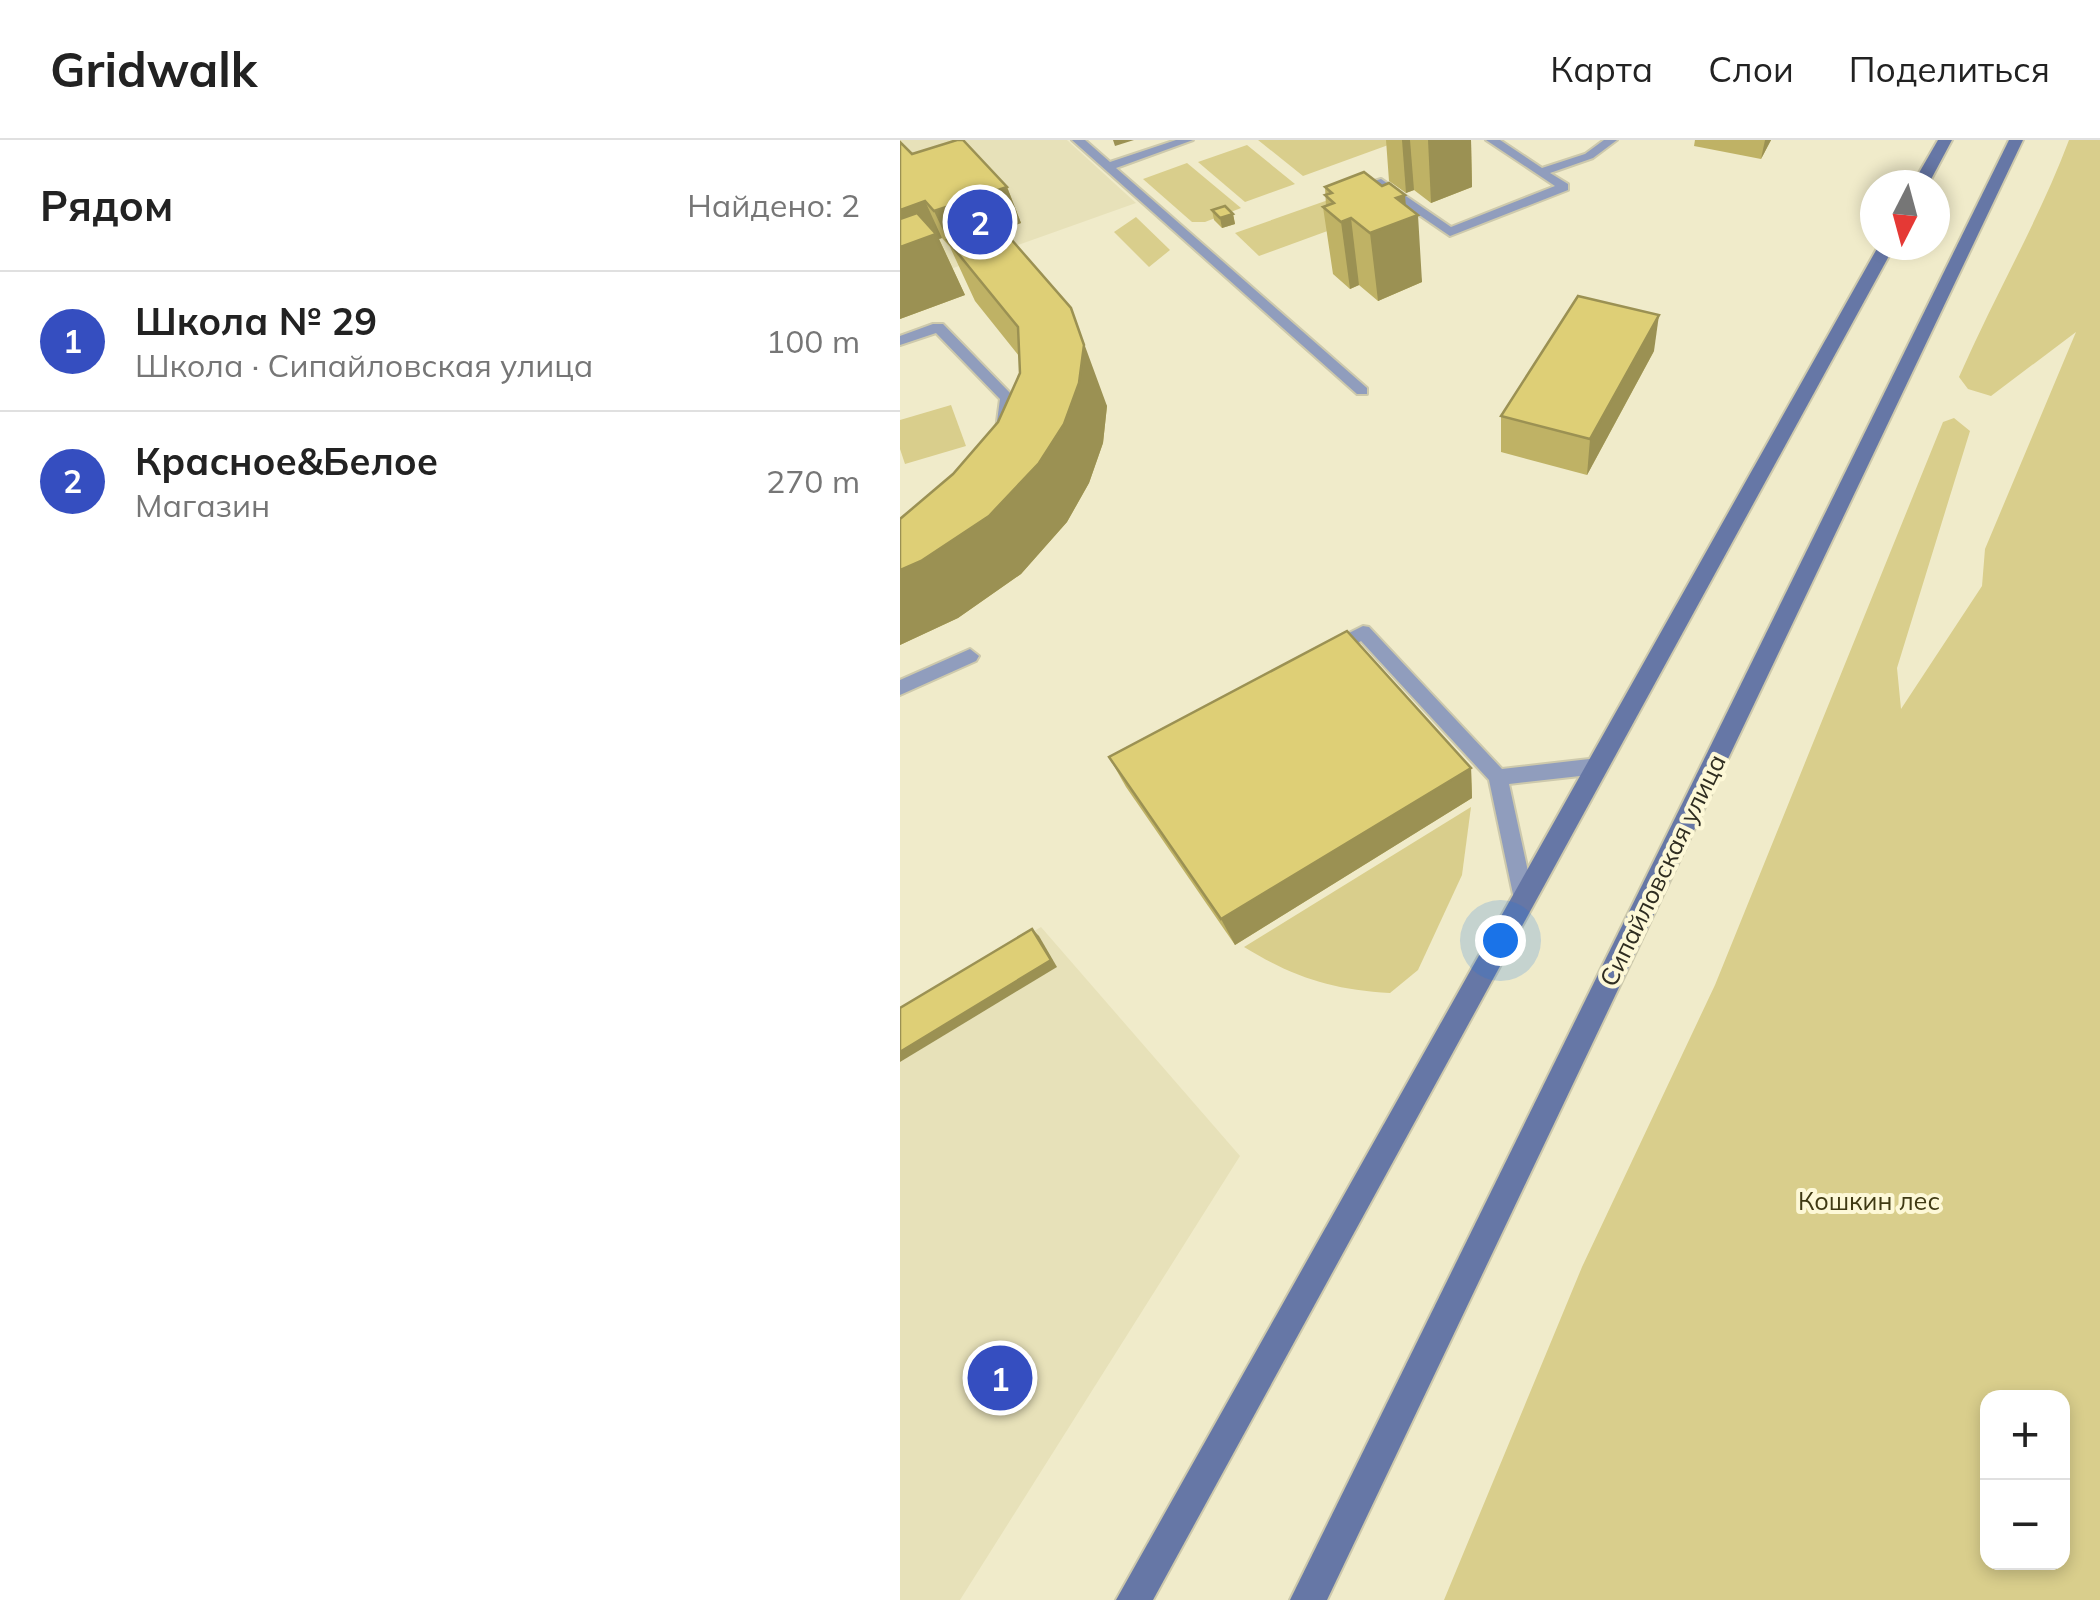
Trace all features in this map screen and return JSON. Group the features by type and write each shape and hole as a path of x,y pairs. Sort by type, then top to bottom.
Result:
{"main road":[{"path":"1928,170 1945,140"},
{"name":"Сипайловская улица","path":"1308,1600 2016,140"},
{"path":"1134,1600 1879,260"}],"lane":[{"path":"1078,140 1362,391"},
{"path":"1109,166 1187,140"},
{"path":"1377,182 1450,232 1564,187 1492,140"},
{"path":"1542,172 1589,156 1611,140"},
{"path":"900,341 938,327 1006,398 1001,453"},
{"path":"1314,659 1364,632 1498,777 1524,899"},
{"path":"900,688 970,656"},
{"path":"1498,777 1598,766"}],"shaded area":[{"path":"900,140 1067,140 1136,203 900,287"},
{"path":"1041,927 1240,1156 960,1600 900,1600 900,1010"}],"green space":[{"path":"1258,140 1402,140 1303,176"},
{"name":"Кошкин лес","path":"2069,140 2100,140 2100,1600 1444,1600 1582,1267 1715,985 1943,422 1954,418 1970,431 1897,668 1901,709 1982,586 1985,549 2076,332 1991,396 1968,389 1959,377"},
{"path":"1247,145 1295,184 1245,202 1198,162"},
{"path":"1187,163 1241,208 1205,222 1192,222 1143,179"},
{"path":"1348,193 1374,214 1259,256 1235,233"},
{"path":"1136,217 1170,250 1149,267 1114,232"},
{"path":"951,405 966,446 905,464 900,449 900,420"},
{"path":"1471,807 1462,875 1418,970 1390,993 1314,980 1244,947"}],"building":[{"path":"963,140 1007,187 934,211 925,201 900,210 900,142 912,154"},
{"path":"1364,172 1382,186 1389,183 1405,195 1396,198 1418,215 1370,233 1351,218 1341,222 1323,207 1334,203 1325,195 1332,193 1325,187"},
{"path":"1225,206 1233,214 1220,218 1212,210"},
{"path":"917,213 936,234 900,247 900,219"},
{"path":"997,223 1071,308 1084,345 1079,383 1064,424 1039,463 989,516 921,561 900,570 900,519 953,474 998,422 1020,373 1018,327 947,240"},
{"path":"1578,296 1659,315 1590,439 1501,416"},
{"path":"1347,631 1471,768 1221,919 1109,757"},
{"path":"1032,929 1051,960 900,1052 900,1008"}],"place":[{"name":"Красное&Белое","path":"980,222"},
{"name":"Школа № 29","path":"1000,1378"}]}
